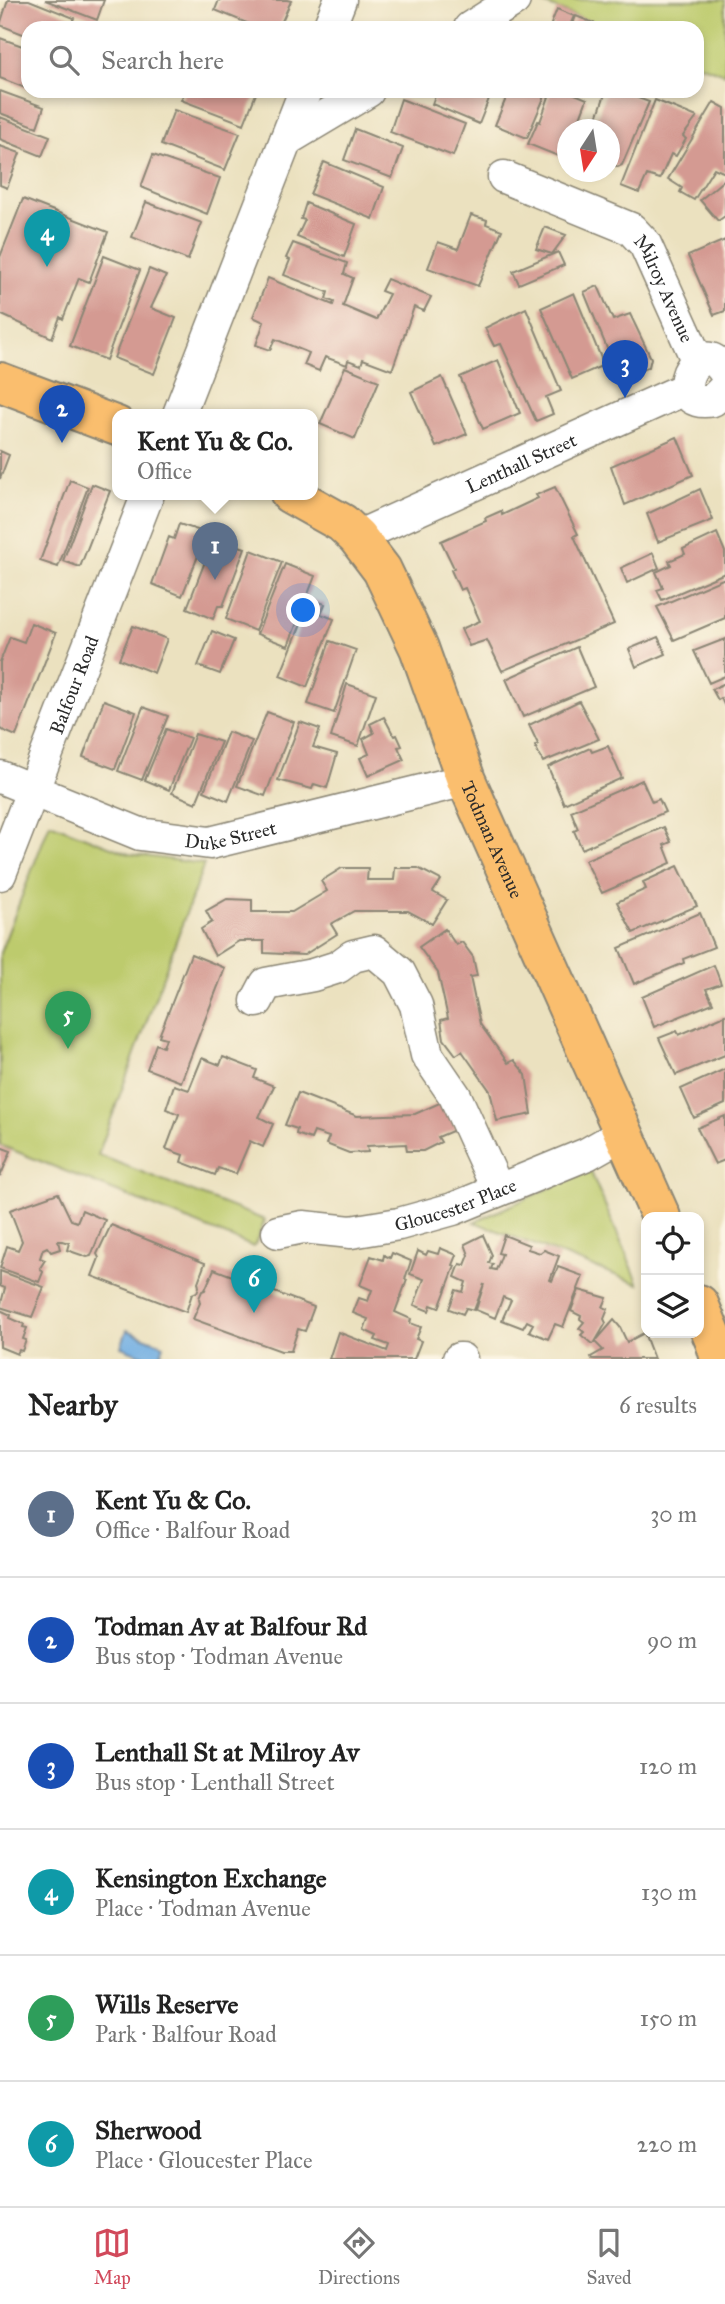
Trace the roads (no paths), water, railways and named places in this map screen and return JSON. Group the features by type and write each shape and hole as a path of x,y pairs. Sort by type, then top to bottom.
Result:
{"main road":[{"path":"0,382 112,424"},
{"name":"Todman Avenue","path":"301,500 331,516 357,537 382,570 419,648 466,780 659,1212"},
{"path":"704,1315 720,1351"}],"street":[{"path":"332,21 340,0"},
{"path":"481,21 513,0"},
{"path":"181,409 302,98"},
{"path":"286,140 356,98"},
{"name":"Milroy Avenue","path":"504,177 631,229 645,244 712,389"},
{"name":"Lenthall Street","path":"357,537 712,389"},
{"name":"Balfour Road","path":"0,874 146,500"},
{"name":"Duke Street","path":"0,777 140,834 210,843 466,780"},
{"path":"257,1001 266,984 313,975 338,967 353,956 374,951 399,972 416,1005 427,1055 455,1096 498,1189"},
{"name":"Gloucester Place","path":"278,1232 303,1227 351,1232 399,1224 453,1209 587,1154 624,1133"}],"water":[{"path":"127,1330 164,1345 159,1359 152,1359 121,1347"}],"place":[{"name":"Kensington Exchange","path":"47,267"},
{"name":"Lenthall St at Milroy Av","path":"625,398"},
{"name":"Todman Av at Balfour Rd","path":"62,443"},
{"name":"Kent Yu & Co.","path":"215,580"},
{"name":"Wills Reserve","path":"68,1049"},
{"name":"Sherwood","path":"254,1313"}]}
